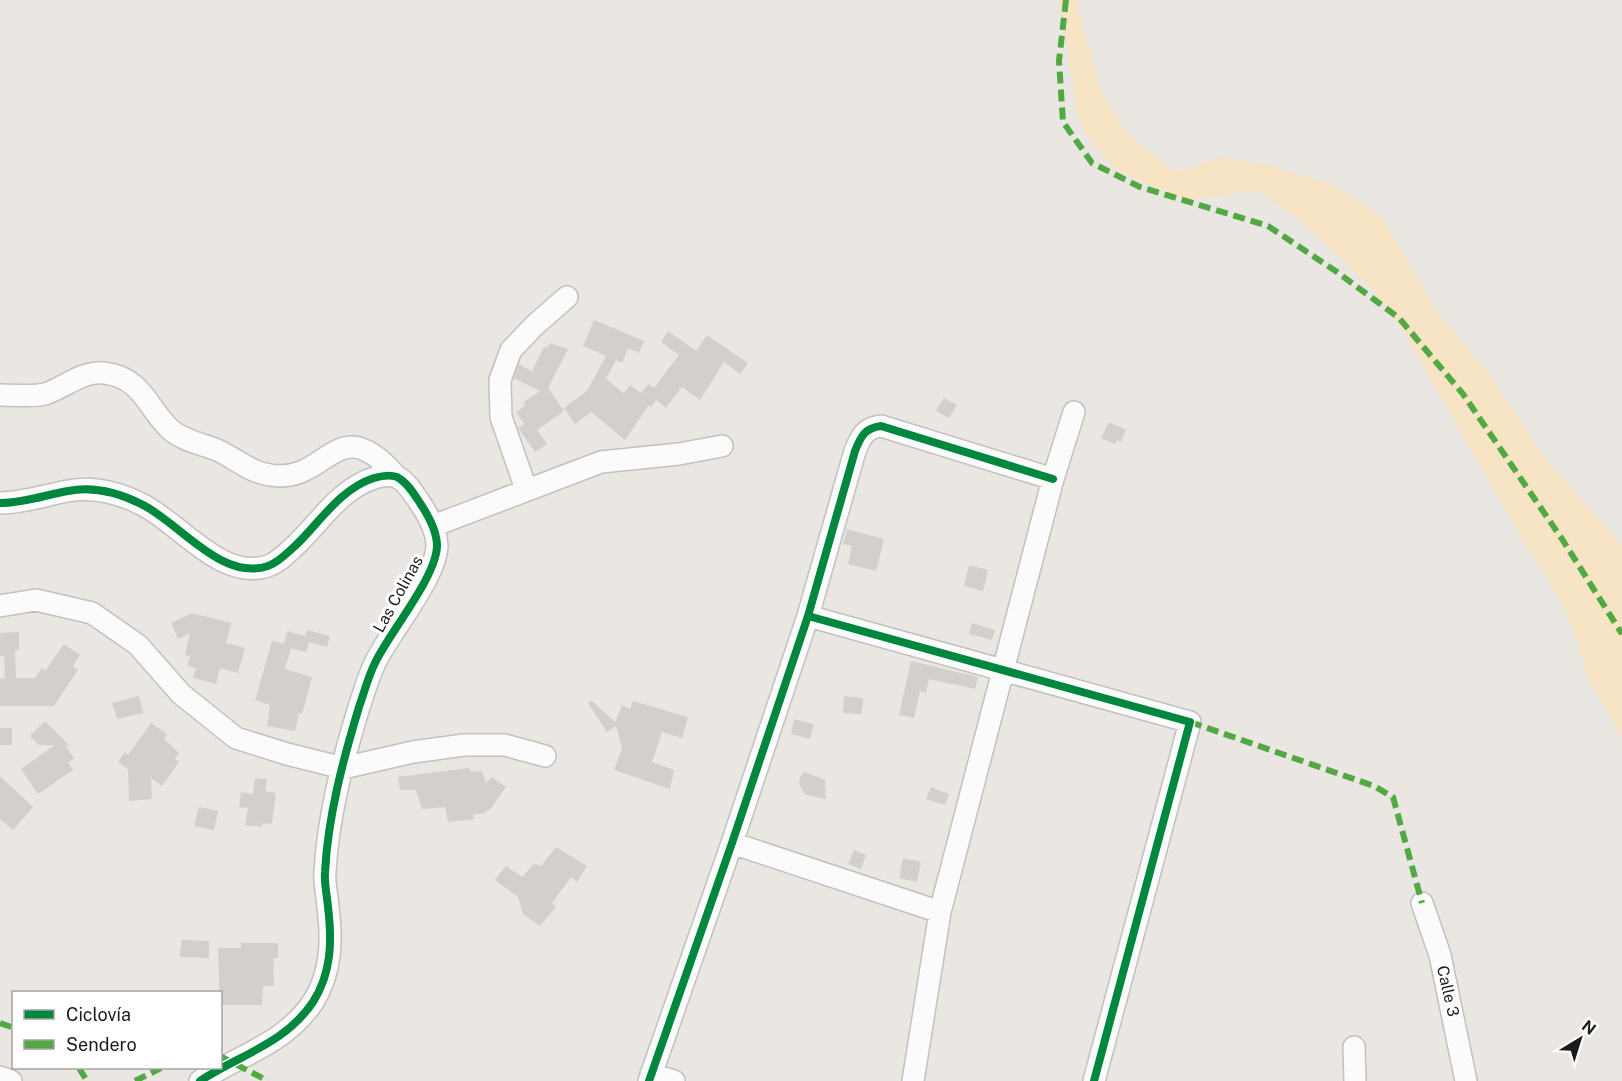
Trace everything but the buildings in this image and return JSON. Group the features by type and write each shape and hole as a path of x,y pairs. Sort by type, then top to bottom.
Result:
{"street":[{"path":"526,489 501,417 500,380 511,350 567,297"},
{"name":"Las Colinas","path":"0,395 44,394 68,381 91,374 105,373 120,377 148,398 171,430 186,439 219,451 249,469 271,476 299,473 333,452 350,447 364,448 382,460 411,489 433,526 437,545 434,558 423,584 374,663 359,707 343,768 329,827 324,876 331,934 330,960 323,982 312,1002 282,1034 258,1050 232,1073 200,1081"},
{"path":"913,1081 940,912 1053,479 1074,412"},
{"path":"674,1081 650,1078 808,615 855,451 865,431 881,426 1053,479"},
{"path":"433,526 601,462 679,454 722,446"},
{"path":"0,503 25,502 70,490 116,493 145,505 217,558 253,568 267,566 283,557 341,498 359,484 386,475 397,477"},
{"path":"0,606 36,600 92,613 138,645 181,694 236,738 287,754 343,768 413,752 464,745 505,745 545,756"},
{"path":"808,615 1190,722 1094,1081"},
{"path":"732,843 940,912"},
{"name":"Calle 3","path":"1422,903 1440,955 1466,1081"},
{"path":"1354,1047 1356,1081"},
{"path":"0,1077 11,1081"}],"sand":[{"path":"1059,0 1078,0 1079,13 1100,89 1129,136 1176,172 1221,157 1268,165 1336,186 1382,217 1435,309 1491,377 1545,458 1622,545 1622,738 1588,678 1572,625 1547,577 1525,544 1400,326 1365,281 1297,218 1255,190 1186,201 1118,171 1086,136 1077,109"}],"marked path":[{"path":"1066,0 1059,61 1063,122 1092,163 1140,187 1268,226 1337,272 1399,318 1463,394 1562,539 1622,634"},
{"path":"1190,722 1374,786 1393,797 1422,903"},
{"path":"0,1023 12,1027"},
{"path":"222,1057 268,1081"},
{"path":"80,1069 87,1081"},
{"path":"135,1081 159,1069"}],"cycle path":[{"path":"649,1081 808,616 855,451 862,437 867,431 881,426 1053,479"},
{"path":"0,503 87,489 115,494 133,500 155,512 217,558 251,569 268,566 279,560 341,498 362,483 382,476 397,477 410,488 434,529 437,540 435,559 421,589 373,668 359,707 342,768 327,851 325,880 330,944 324,979 313,1002 289,1028 261,1048 222,1068"},
{"path":"808,616 1190,722 1094,1081"},
{"path":"200,1081 221,1069"}]}
